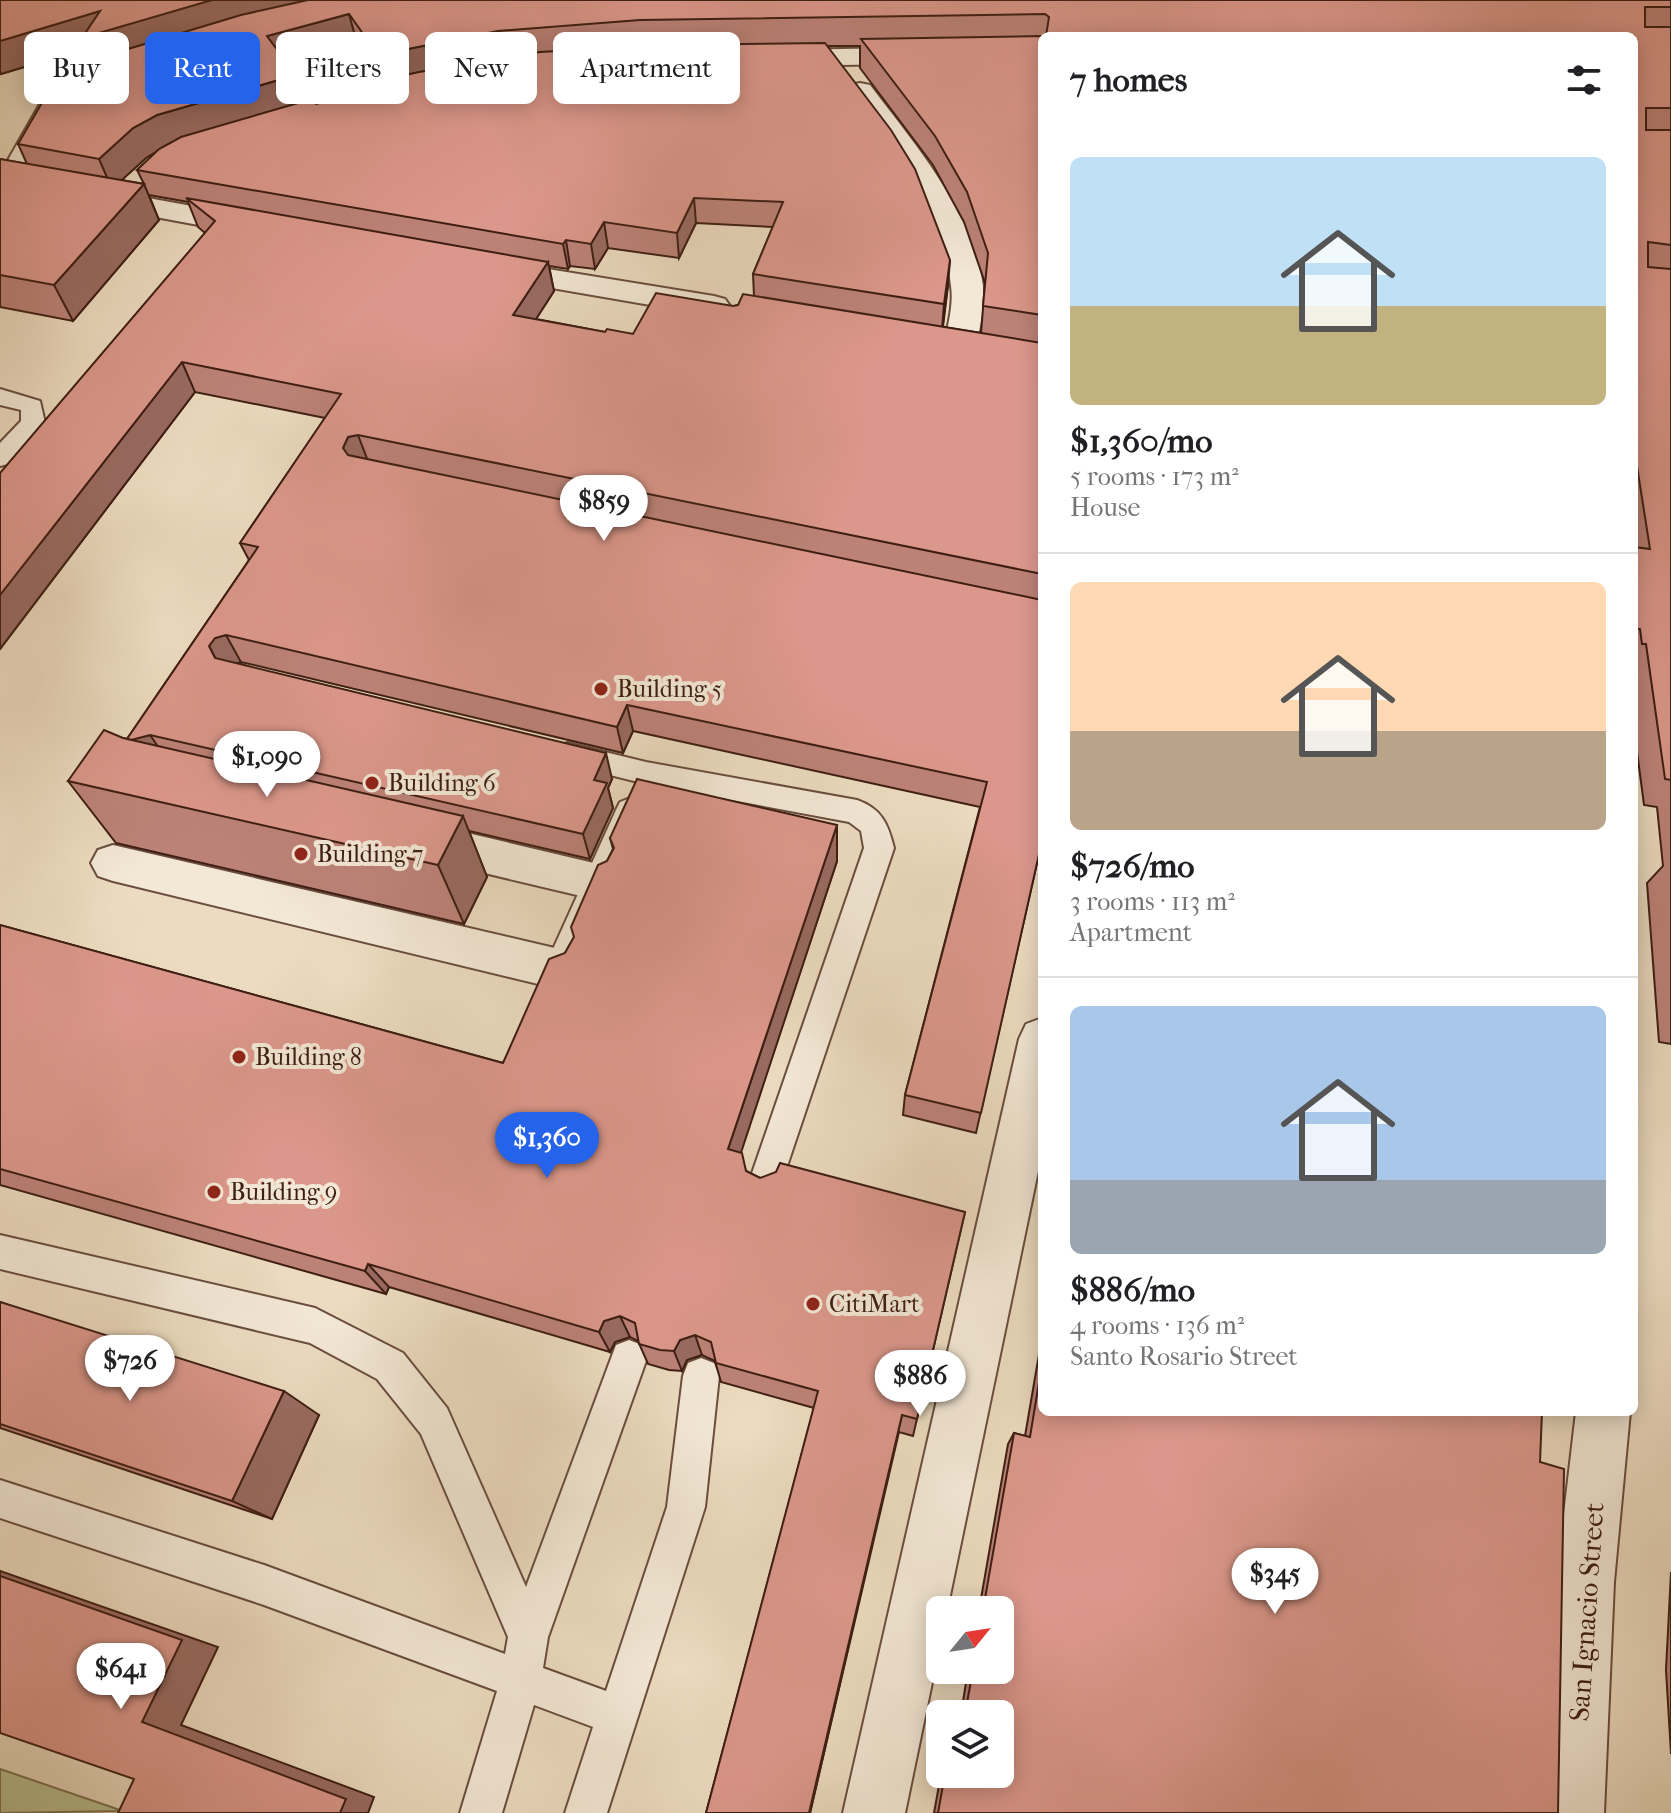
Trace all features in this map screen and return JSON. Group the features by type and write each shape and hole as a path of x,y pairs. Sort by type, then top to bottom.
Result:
{"street":[{"path":"746,59 1038,54"},
{"path":"835,58 906,151 931,193 967,285 974,349 929,342"},
{"path":"54,104 5,182 274,230"},
{"path":"119,202 148,175"},
{"path":"460,263 741,311"},
{"path":"382,831 598,882"},
{"path":"113,863 559,969"},
{"path":"874,1813 1038,1057"},
{"name":"San Ignacio Street","path":"1573,1813 1585,1582 1603,1416"}],"lane":[{"path":"0,397 32,406 33,423 0,458"},
{"path":"541,748 646,773 857,812 874,825 879,848 765,1185"},
{"path":"559,969 646,773"},
{"path":"0,1252 315,1326 390,1366 434,1421 528,1637"},
{"path":"481,1813 521,1681 528,1637 629,1358"},
{"path":"586,1813 686,1507 701,1376"},
{"path":"0,1499 264,1585 616,1715"}],"green space":[{"path":"0,1769 123,1811 0,1813"}],"building":[{"path":"0,0 212,0 103,32 86,32 100,11 0,41"},
{"path":"308,0 1671,0 1671,7 1645,7 1645,27 1671,27 1671,108 1646,108 1646,130 1671,130 1671,245 1648,242 1648,267 1671,269 1671,780 1665,779 1646,644 1642,644 1638,629 1638,548 1650,549 1638,472 1638,32 1047,32 1049,17 1045,14 640,20 493,32 425,32 425,46 409,49 409,32 362,32 349,14 267,36 276,48 276,81 260,85 260,32 185,32"},
{"path":"1038,36 1038,314 983,306 988,253 967,192 935,136 861,39"},
{"path":"825,43 891,130 915,169 950,260 944,304 753,274 783,202 694,198 677,233 604,222 591,244 566,240 563,244 137,170 159,149 181,137 295,104 409,104 409,74 425,71 425,104 537,104 537,52 540,52 553,51 553,104 740,104 740,44"},
{"path":"145,44 145,104 195,104 157,115 133,128 99,159 18,144 41,104 129,104 129,49"},
{"path":"0,159 144,184 54,285 0,275"},
{"path":"186,198 548,262 513,315 605,332 607,329 633,334 656,293 733,306 738,305 743,294 1038,342 1038,573 358,435 348,437 343,448 348,455 1038,599 1038,859 981,1113 905,1095 987,782 627,705 617,727 226,635 215,638 209,646 215,658 606,753 594,780 607,783 583,834 150,735 127,739 258,547 240,543 341,394 182,362 0,595 0,473 215,221"},
{"path":"104,730 123,738 463,816 438,865 68,781"},
{"path":"637,779 837,825 728,1149 742,1153 746,1171 760,1178 776,1172 780,1163 965,1212 917,1419 902,1415 809,1813 706,1813 818,1391 716,1363 711,1342 695,1335 680,1340 674,1351 660,1350 639,1344 635,1323 620,1316 604,1321 599,1332 368,1264 365,1271 0,1169 0,925 503,1063 549,959 565,953 574,937 571,927 598,865 607,861 614,848 610,838"},
{"path":"0,1302 284,1391 232,1501 0,1424"},
{"path":"1038,1388 1038,1416 1542,1416 1540,1462 1564,1469 1558,1813 938,1813 942,1788 1014,1788 1014,1700 968,1700 970,1684 1014,1684 1014,1596 985,1596 1014,1433 1030,1437"},
{"path":"0,1576 182,1640 142,1722 346,1799 340,1813 118,1813 134,1779 0,1733"}],"place":[{"name":"Building 5","path":"601,689"},
{"name":"Building 6","path":"372,783"},
{"name":"Building 7","path":"301,854"},
{"name":"Building 8","path":"239,1057"},
{"name":"Building 9","path":"214,1192"},
{"name":"CitiMart","path":"813,1304"}]}
